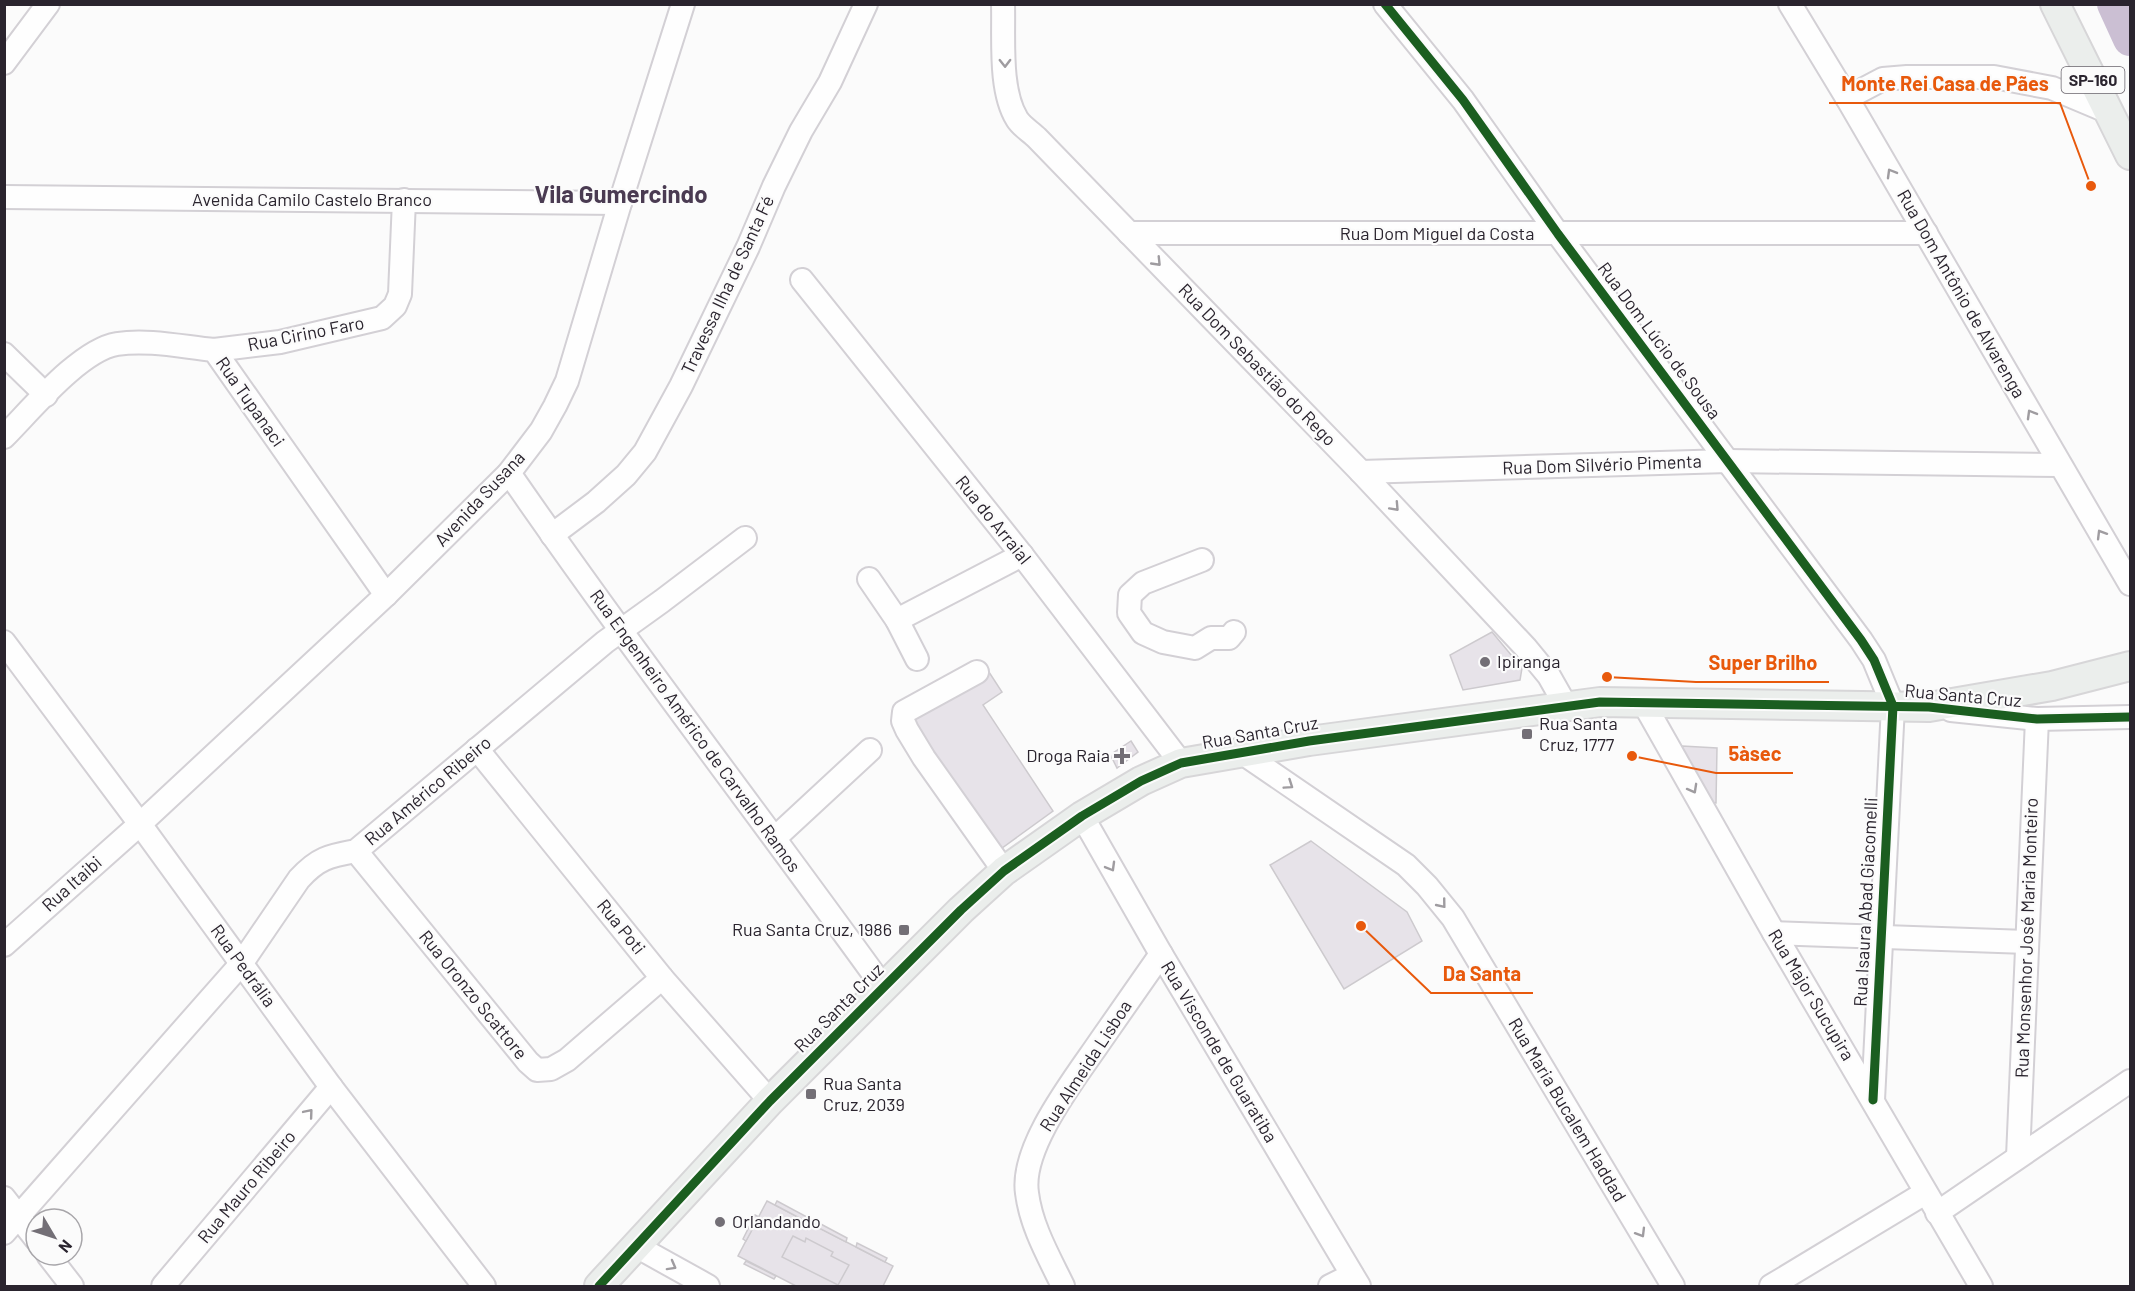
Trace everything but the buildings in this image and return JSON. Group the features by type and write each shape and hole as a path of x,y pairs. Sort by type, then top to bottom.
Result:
{"main road":[{"name":"SP-160","path":"2055,4 2130,155"},
{"name":"Rua Santa Cruz","path":"599,1287 770,1101 952,918 1005,871 1082,816 1142,781 1181,764 1321,739 1600,702 1929,707 2052,686 2130,666"}],"street":[{"path":"4,63 48,4"},
{"name":"Avenida Susana","path":"140,824 386,595 509,473 540,430 567,381 683,4"},
{"name":"Travessa Ilha de Santa Fé","path":"552,535 596,502 626,475 645,452 681,386 748,247 778,176 830,82 866,4"},
{"name":"Rua Dom Sebastião do Rego","path":"1003,4 1005,81 1017,120 1361,472 1539,662 1566,706"},
{"name":"Rua Dom Lúcio de Sousa","path":"1385,4 1462,100 1558,234 1861,640 1878,669 1893,706"},
{"name":"Rua Dom Antônio de Alvarenga","path":"1790,4 2130,584"},
{"path":"1847,98 1883,79 1994,77 2052,88 2109,112"},
{"name":"Avenida Camilo Castelo Branco","path":"4,197 620,203"},
{"name":"Rua Cirino Faro","path":"214,350 280,342 382,318 396,306 400,294 404,200"},
{"name":"Rua Dom Miguel da Costa","path":"1129,233 1926,233"},
{"name":"Rua do Arraial","path":"802,280 1022,555 1181,764"},
{"name":"Rua Tupanaci","path":"4,437 73,368 96,352 115,344 135,342 214,350 386,595"},
{"path":"4,354 46,395"},
{"name":"Rua Dom Silvério Pimenta","path":"1361,472 1728,461 2060,465"},
{"name":"Rua Engenheiro Américo de Carvalho Ramos","path":"509,473 620,631 883,987"},
{"name":"Rua Américo Ribeiro","path":"12,1225 241,964 299,879 310,867 327,856 356,852 605,642 745,538"},
{"path":"897,620 1022,555"},
{"path":"1202,560 1143,584 1130,595 1129,613 1143,633 1163,642 1186,647 1195,648 1211,638 1229,638 1234,632"},
{"path":"869,579 897,620 917,659"},
{"name":"Rua Pedrália","path":"4,642 140,824 331,1087 484,1287"},
{"path":"977,672 904,712 903,721 924,758 1005,871"},
{"name":"Rua Major Sucupira","path":"1643,702 1774,933 1981,1287"},
{"name":"Rua Isaura Abad Giacomelli","path":"1873,1100 1893,706"},
{"name":"Rua Santa Cruz","path":"1929,707 2037,719 2130,717"},
{"name":"Rua Monsenhor José Maria Monteiro","path":"2018,1157 2037,719"},
{"name":"Rua Poti","path":"477,749 662,978 770,1101"},
{"path":"775,838 870,750"},
{"name":"Rua Maria Bucalem Haddad","path":"1241,752 1406,865 1453,918 1673,1287"},
{"name":"Rua Visconde de Guaratiba","path":"1082,816 1355,1281"},
{"name":"Rua Itaibi","path":"4,945 140,824"},
{"name":"Rua Oronzo Scattore","path":"356,852 528,1062 537,1070 551,1069 567,1060 662,978"},
{"path":"1774,933 2027,942"},
{"name":"Rua Almeida Lisboa","path":"1063,1287 1040,1239 1026,1192 1029,1164 1050,1117 1161,954"},
{"path":"1937,1213 2130,1081"},
{"name":"Rua Mauro Ribeiro","path":"164,1287 331,1087"},
{"path":"1771,1287 1925,1193"},
{"path":"4,1198 12,1225"},
{"path":"636,1246 708,1287"},
{"path":"57,1267 72,1287"},
{"path":"1330,1287 1355,1281"}],"waterway":[{"path":"2114,4 2130,39"}],"cycle path":[{"path":"1385,4 1463,100 1558,234 1874,660 1893,706 1873,1100"},
{"path":"599,1286 770,1101 961,910 1004,871 1082,816 1141,781 1181,763 1309,741 1600,702 1929,707 2037,719 2130,717"}],"place":[{"name":"Monte Rei Casa de Pães","path":"2091,186"},
{"name":"Ipiranga","path":"1485,662"},
{"name":"Super Brilho","path":"1607,677"},
{"name":"Rua Santa Cruz, 1777","path":"1527,734"},
{"name":"Droga Raia","path":"1122,756"},
{"name":"5àsec","path":"1632,756"},
{"name":"Da Santa","path":"1361,926"},
{"name":"Rua Santa Cruz, 1986","path":"904,930"},
{"name":"Rua Santa Cruz, 2039","path":"811,1094"},
{"name":"Orlandando","path":"720,1222"}],"district":[{"name":"Vila Gumercindo","path":"621,195"}]}
